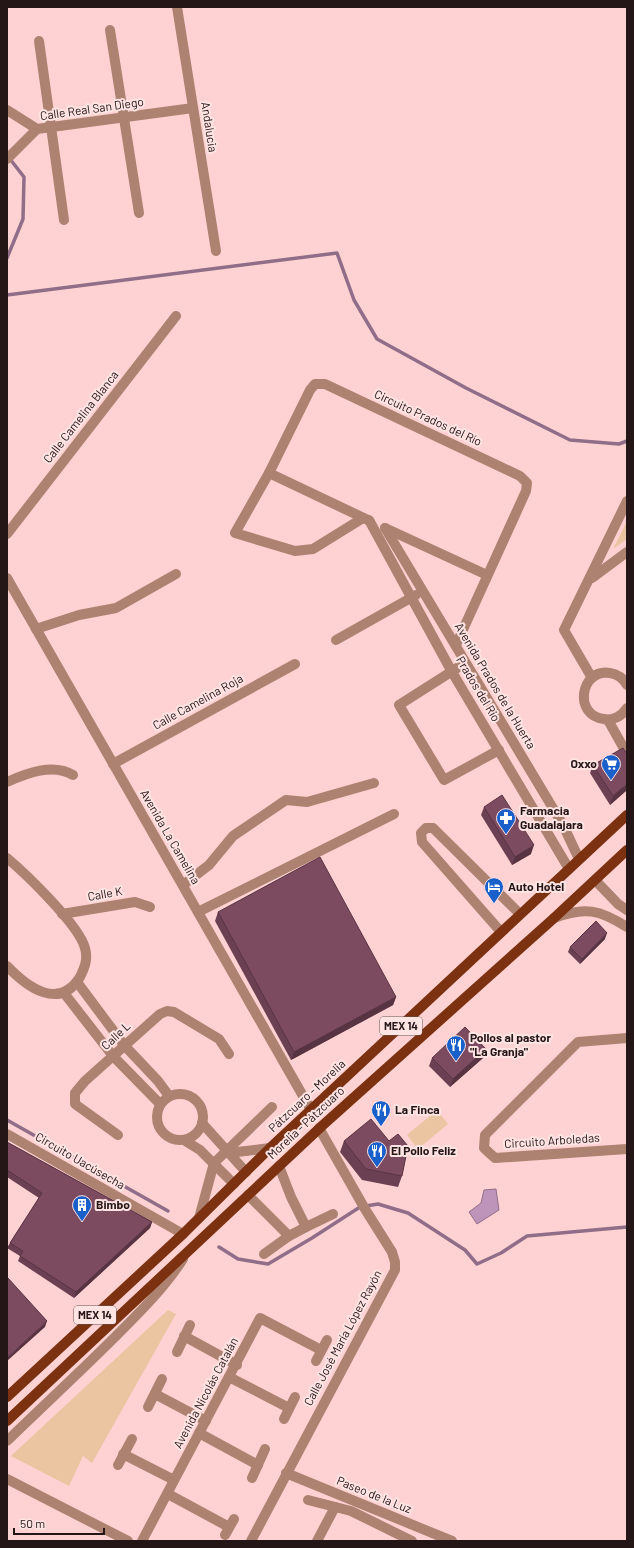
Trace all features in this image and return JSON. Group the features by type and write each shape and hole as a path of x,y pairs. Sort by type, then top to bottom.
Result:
{"main road":[{"name":"Pátzcuaro - Morelia","path":"7,1397 183,1234 270,1148 625,816"},
{"name":"Morelia - Pátzcuaro","path":"7,1421 319,1128 627,850"}],"street":[{"name":"Andalucia","path":"177,7 216,251"},
{"path":"110,30 139,213"},
{"path":"39,41 64,220"},
{"name":"Calle Real San Diego","path":"7,159 37,130 193,108"},
{"path":"7,110 37,130"},
{"name":"Calle Camelina Blanca","path":"7,534 176,316"},
{"name":"Circuito Prados del Río","path":"366,519 313,549 295,551 235,533 269,473 310,390 316,384 325,384 520,476 527,483 526,491 456,645"},
{"path":"269,473 487,575"},
{"path":"592,678 564,630 627,501"},
{"name":"Prados del Río","path":"366,519 452,672 569,869"},
{"name":"Avenida Prados de la Huerta","path":"385,528 564,825 579,859"},
{"path":"590,579 627,552"},
{"path":"36,629 79,615 116,608 176,574"},
{"name":"Avenida La Camelina","path":"7,578 311,1110"},
{"path":"336,640 423,592"},
{"path":"465,663 399,705 444,780 499,750"},
{"name":"Calle Camelina Roja","path":"113,764 295,664"},
{"path":"627,683 614,674 606,672 592,678 584,690 584,705 594,716 608,720 617,718 627,708"},
{"path":"608,720 627,754"},
{"path":"7,782 34,772 56,769 65,770 73,775"},
{"path":"183,886 209,866 233,836 286,800 307,802 374,783"},
{"path":"198,912 394,814"},
{"path":"501,932 422,842 421,833 426,828 433,828 520,914"},
{"path":"7,858 20,869 78,933 85,948 86,966 76,982 64,993 44,993 31,988 7,968"},
{"path":"595,880 618,904 627,910"},
{"name":"Calle K","path":"62,914 135,902 150,907"},
{"path":"553,918 582,910 596,912 626,925"},
{"path":"76,982 124,1045 158,1081 169,1096"},
{"path":"64,993 113,1056 160,1104"},
{"name":"Calle L","path":"118,1136 74,1104 75,1093 85,1081 160,1014 167,1011 174,1012 219,1039 229,1054"},
{"name":"Circuito Arboledas","path":"627,1038 578,1042 485,1134 484,1148 496,1158 627,1149"},
{"path":"184,1140 196,1134 202,1123 201,1108 197,1101 184,1094 169,1096 160,1104 157,1111 158,1126 169,1138 184,1140 200,1150 234,1184"},
{"path":"199,1218 209,1177 214,1164 228,1152 272,1107"},
{"path":"202,1123 246,1172"},
{"name":"Calle José María López Rayón","path":"251,1541 395,1270 395,1262 392,1252 365,1209 319,1128"},
{"name":"Circuito Uacúsecha","path":"7,1134 183,1234"},
{"path":"228,1152 270,1148"},
{"path":"279,1166 291,1197 306,1227"},
{"path":"248,1195 289,1236"},
{"path":"264,1254 289,1236 333,1214"},
{"path":"7,1441 77,1376 141,1311 166,1284 188,1252"},
{"name":"Avenida Nicolás Catalán","path":"142,1541 229,1377 237,1365 260,1318 322,1350"},
{"path":"177,1352 190,1325"},
{"path":"184,1336 237,1365"},
{"path":"316,1361 327,1340"},
{"path":"229,1377 289,1408"},
{"path":"148,1407 162,1379"},
{"path":"155,1394 206,1421"},
{"path":"284,1419 295,1397"},
{"path":"199,1433 258,1465"},
{"path":"118,1465 132,1439"},
{"path":"252,1478 265,1449"},
{"path":"123,1454 174,1480"},
{"name":"Paseo de la Luz","path":"286,1473 452,1541"},
{"path":"7,1479 128,1541"},
{"path":"168,1494 229,1527"},
{"name":"Paseo de la Luz","path":"308,1500 351,1511 412,1541"},
{"path":"317,1541 335,1507"}],"shaded area":[{"path":"627,521 627,539 613,549"},
{"path":"437,1110 448,1124 418,1149 407,1135"},
{"path":"496,1189 499,1210 477,1224 469,1212 481,1203 484,1190"},
{"path":"168,1310 176,1314 92,1463 83,1456 69,1486 11,1456"}],"building":[{"name":"Oxxo","path":"623,748 627,754 627,784 613,796 593,765"},
{"name":"Farmacia Guadalajara","path":"502,795 534,845 515,857 484,807"},
{"path":"320,857 396,997 294,1052 218,912"},
{"path":"596,921 607,933 582,959 570,947"},
{"name":"Pollos al pastor \"La Granja\"","path":"465,1027 486,1049 453,1079 432,1058"},
{"name":"El Pollo Feliz","path":"371,1119 389,1141 398,1134 408,1146 402,1176 366,1169 344,1141"},
{"name":"Bimbo","path":"7,1142 152,1222 76,1292 20,1256 23,1251 10,1243 42,1193 7,1170"},
{"path":"7,1277 47,1321 7,1358"}],"waterway":[{"path":"7,258 23,219 24,177 10,159"},
{"path":"7,295 337,253 354,300 377,339 466,388 570,440 619,444 627,441"},
{"path":"7,1120 168,1211"},
{"path":"219,1247 238,1259 268,1264 360,1207 378,1204 408,1213 465,1250 477,1264 501,1253 527,1236 627,1227"}],"place":[{"name":"Oxxo","path":"611,781"},
{"name":"Farmacia Guadalajara","path":"506,835"},
{"name":"Auto Hotel","path":"494,904"},
{"name":"Pollos al pastor \"La Granja\"","path":"456,1062"},
{"name":"La Finca","path":"381,1127"},
{"name":"El Pollo Feliz","path":"377,1168"},
{"name":"Bimbo","path":"82,1222"}]}
